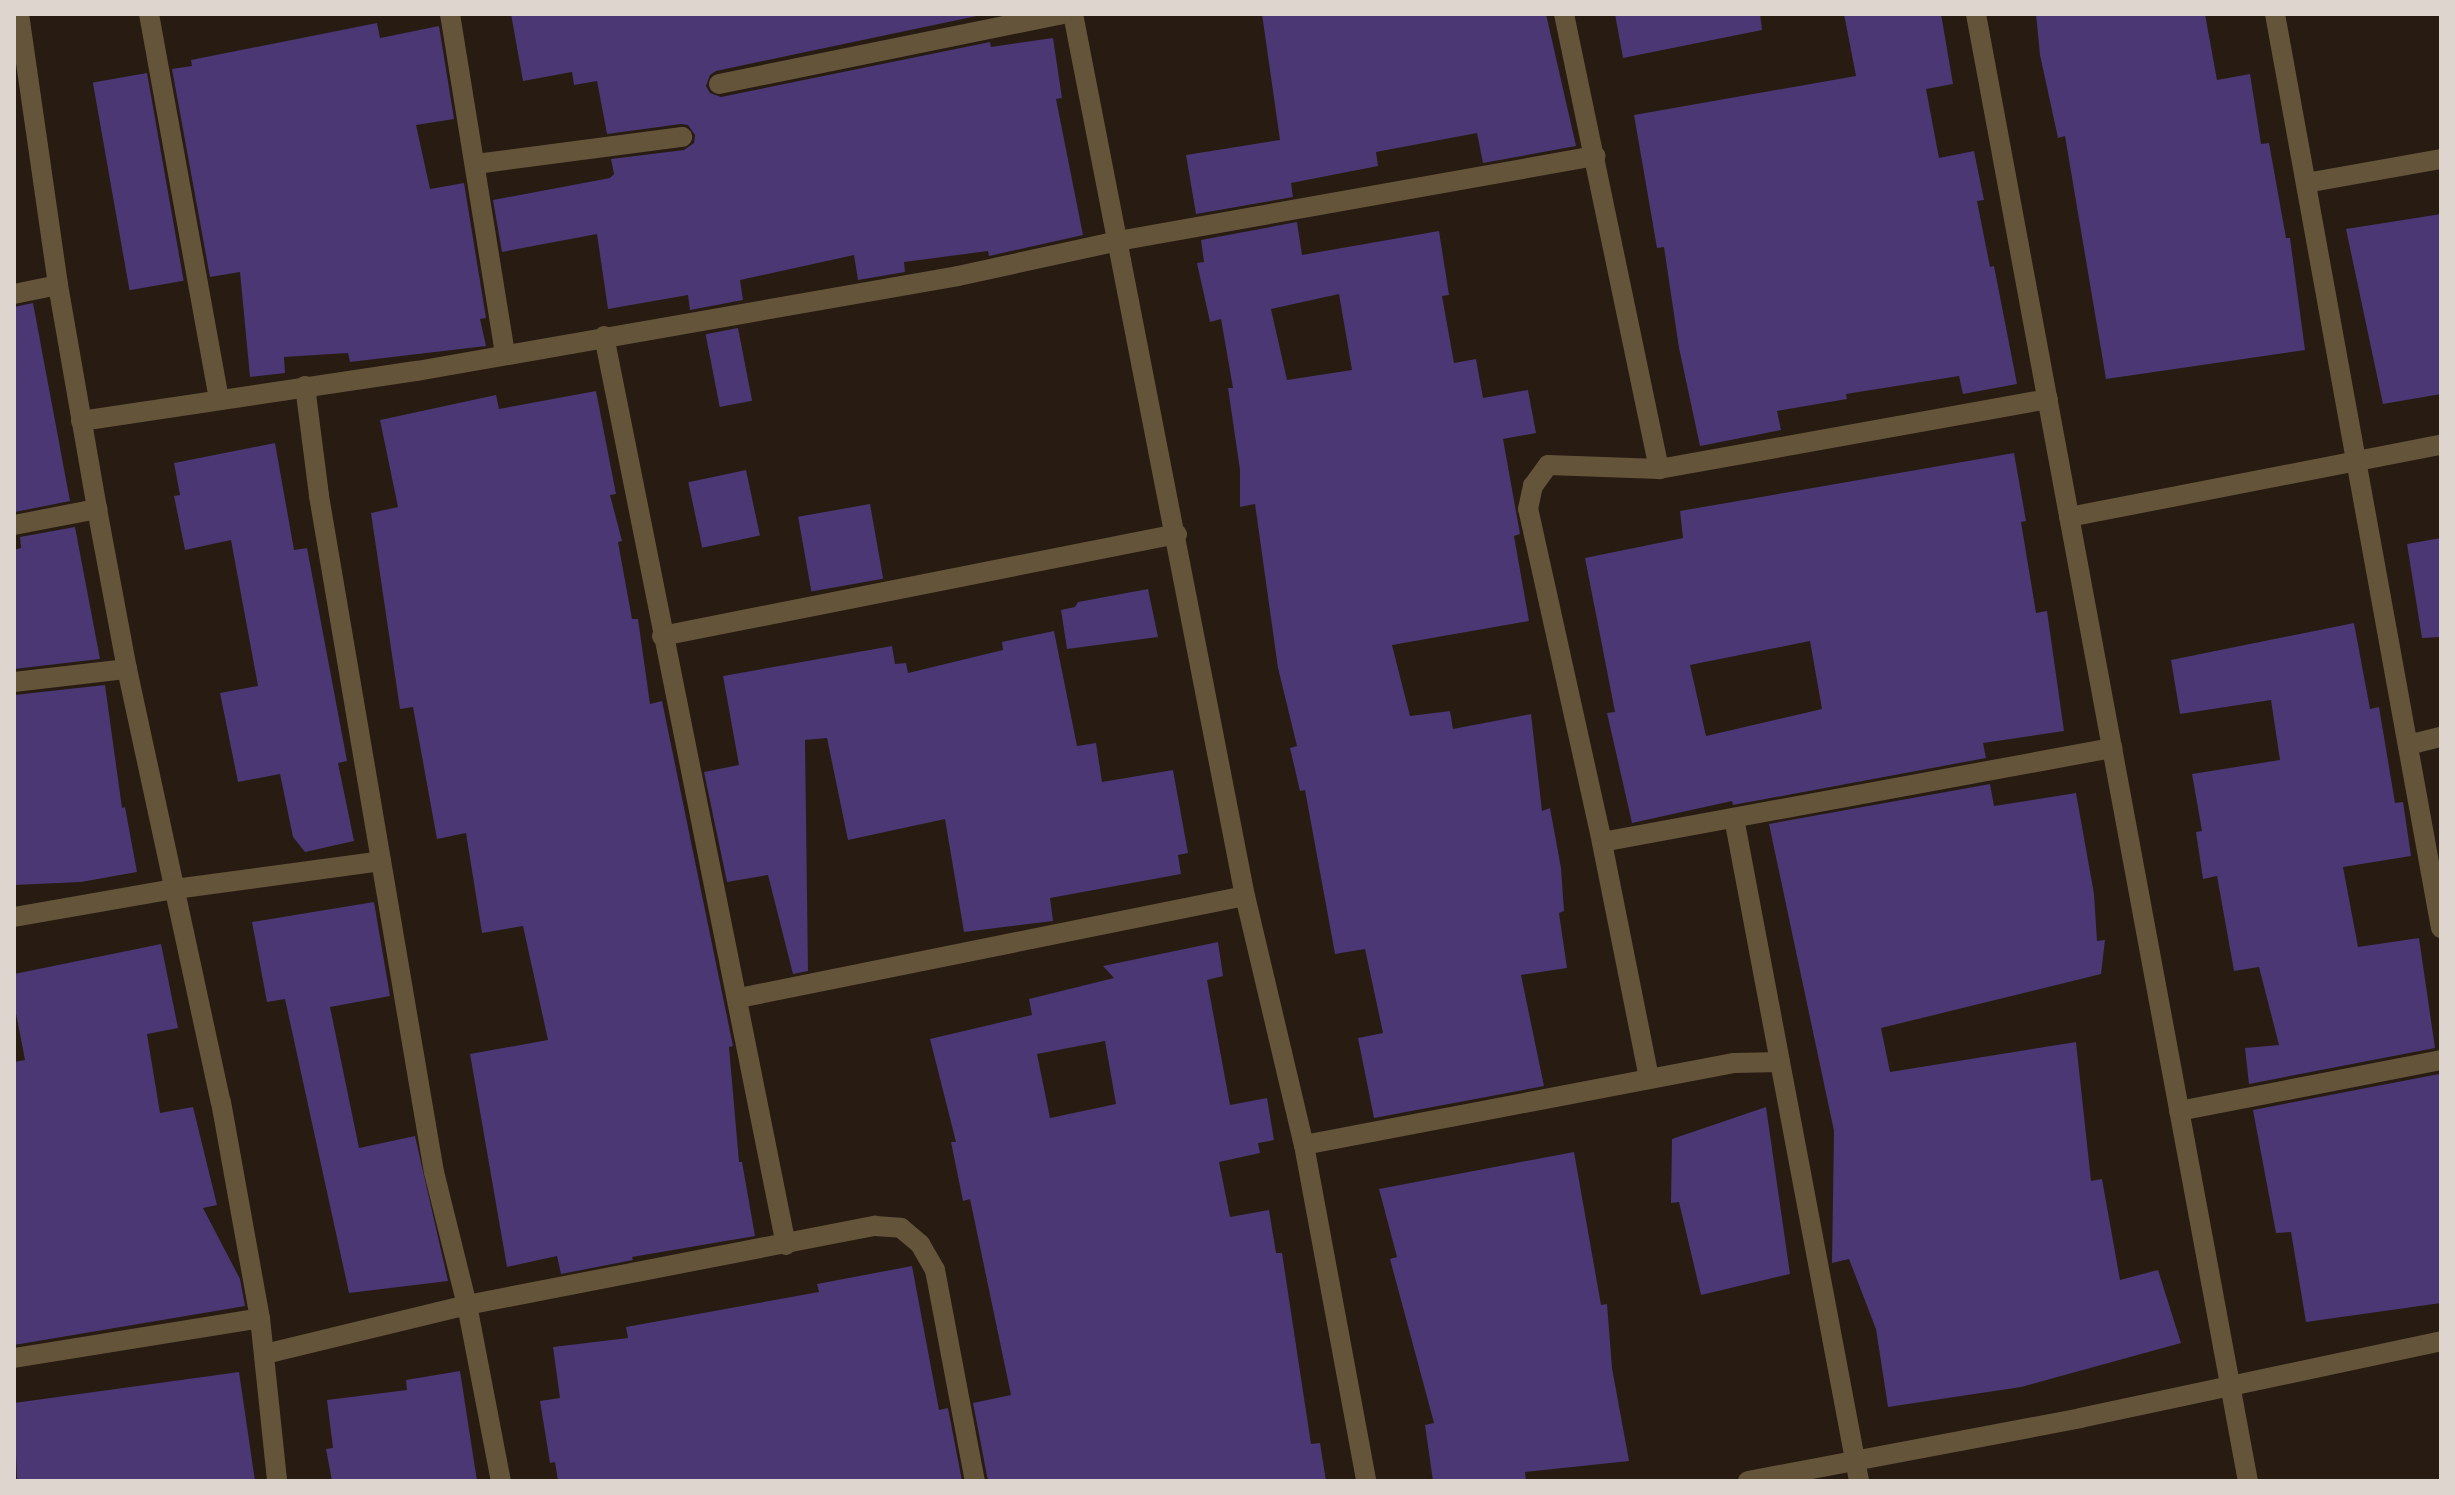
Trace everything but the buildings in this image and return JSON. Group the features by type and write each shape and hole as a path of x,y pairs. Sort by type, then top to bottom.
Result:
{"street":[{"path":"19,14 58,285 97,509 127,669 221,1102 260,1318 277,1481"},
{"path":"149,14 219,400"},
{"path":"450,14 505,355"},
{"path":"719,84 1062,14"},
{"path":"1073,14 1177,534 1245,896 1304,1145 1366,1481"},
{"path":"1564,14 1659,469"},
{"path":"1976,14 2248,1481"},
{"path":"2275,14 2441,928"},
{"path":"476,164 682,137"},
{"path":"81,421 505,355 958,276 1118,241 1596,156"},
{"path":"2306,183 2441,159"},
{"path":"14,294 58,285"},
{"path":"604,336 662,636 739,998 786,1245"},
{"path":"305,386 319,496 434,1172 467,1305 501,1481"},
{"path":"1649,1078 1602,842 1528,509 1533,486 1548,465 1659,469 2048,399"},
{"path":"2069,517 2441,445"},
{"path":"14,525 97,509"},
{"path":"662,636 1177,534"},
{"path":"14,682 127,669"},
{"path":"2408,745 2441,737"},
{"path":"1602,842 2112,748"},
{"path":"1734,818 1857,1471"},
{"path":"14,917 175,889 381,861"},
{"path":"739,998 1245,896"},
{"path":"2179,1111 2441,1060"},
{"path":"1304,1145 1734,1063 1780,1062"},
{"path":"265,1354 367,1326 467,1305 875,1226 901,1228 920,1244 935,1270 975,1481"},
{"path":"14,1358 260,1318"},
{"path":"1748,1481 1857,1471 2230,1383 2441,1341"}]}
